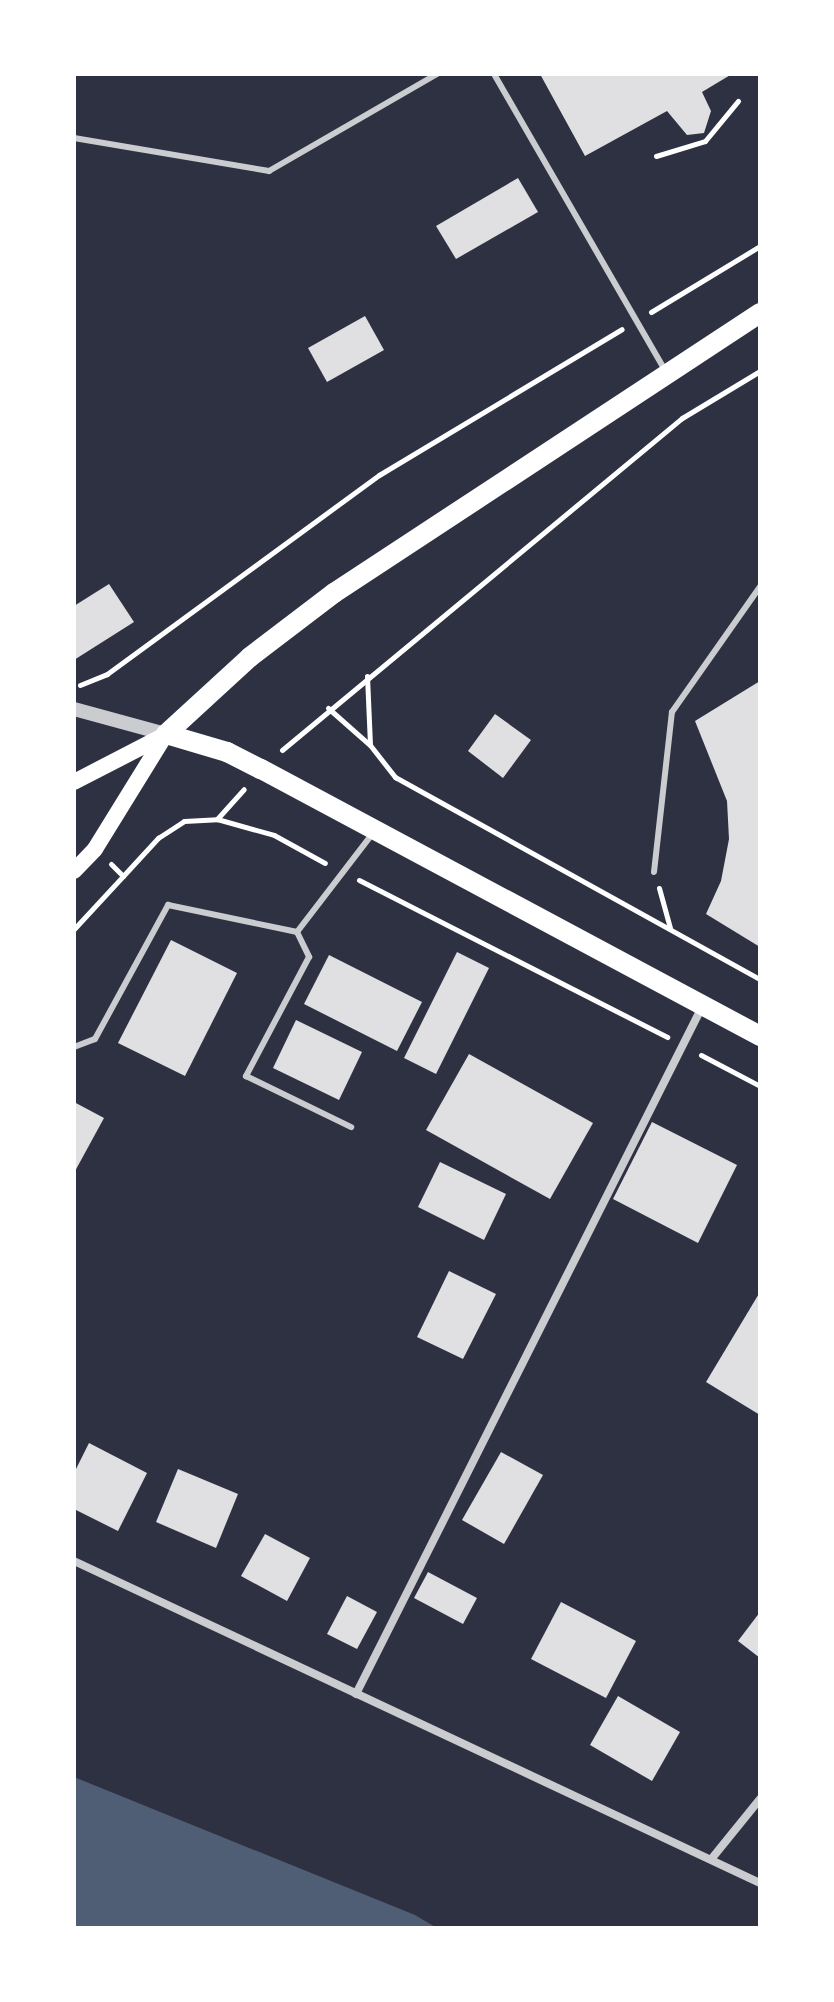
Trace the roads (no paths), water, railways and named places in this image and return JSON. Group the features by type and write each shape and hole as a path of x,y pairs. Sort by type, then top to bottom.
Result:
{"main road":[{"path":"74,782 166,734 250,657 334,593 760,313"},
{"path":"166,734 227,752 261,769 760,1036"},
{"path":"74,871 95,849 166,734"}],"street":[{"path":"74,709 166,734"},
{"path":"356,1694 703,1005"},
{"path":"74,1561 713,1857 760,1883"},
{"path":"713,1857 760,1799"}],"lane":[{"path":"74,138 269,171 437,74"},
{"path":"494,74 634,322 666,372"},
{"path":"654,872 672,712 760,587"},
{"path":"297,932 374,832"},
{"path":"74,1047 95,1039 168,905 297,932"},
{"path":"297,932 309,957 246,1076 351,1127"}],"water":[{"path":"74,1777 415,1915 437,1928 74,1928"}]}
